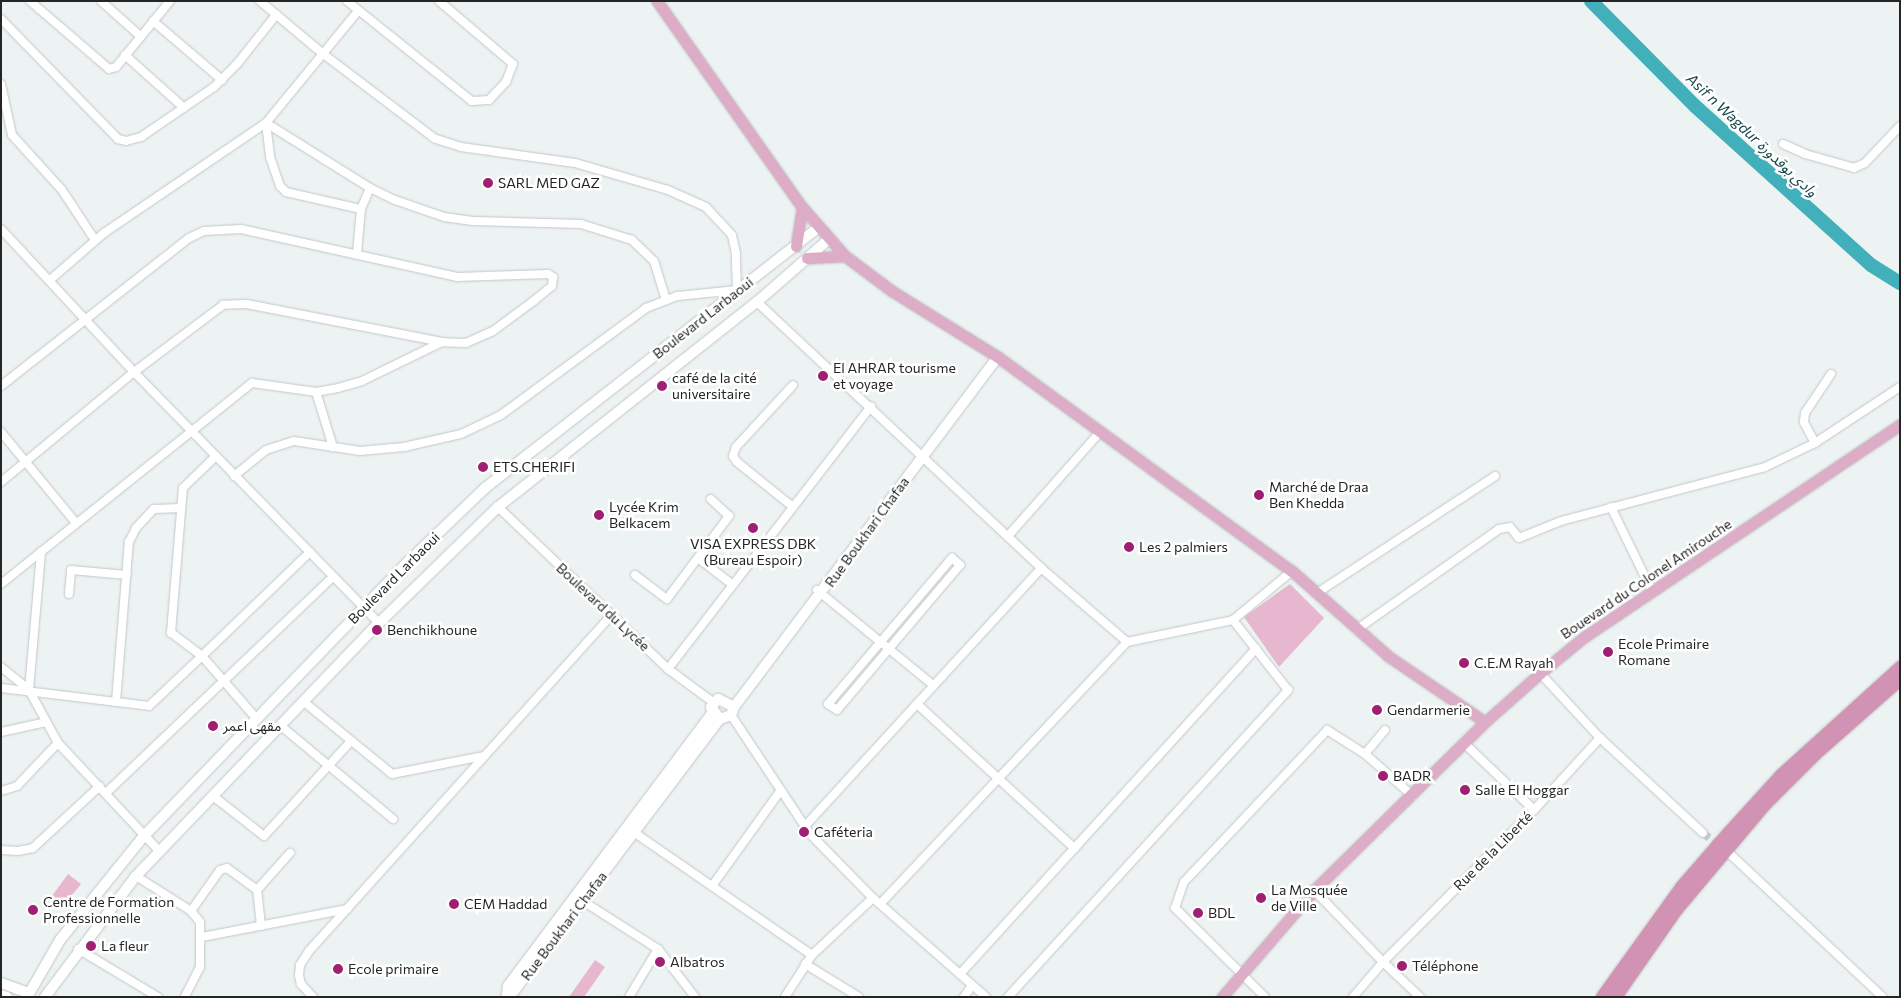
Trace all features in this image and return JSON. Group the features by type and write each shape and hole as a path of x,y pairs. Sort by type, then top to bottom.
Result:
{"highway":[{"path":"1602,997 1682,886 1729,832 1781,775 1900,667"},
{"path":"1616,997 1676,911 1758,813 1816,754 1900,680"}],"main road":[{"path":"658,1 802,207 845,256 892,291 996,356 1292,571 1356,630 1388,656 1485,722"},
{"path":"802,207 796,246 807,258 845,256"},
{"name":"Boulevard Larbaoui","path":"28,994 60,940 144,836 363,608 485,488 819,227"},
{"name":"Boulevard Larbaoui","path":"44,997 78,949 136,876 159,851 379,623 498,508 757,302 829,239"},
{"name":"Rue Boukhari Chafaa","path":"732,709 921,453 996,356"},
{"name":"Bouevard du Colonel Amirouche","path":"1222,997 1314,890 1413,796 1485,722 1540,673 1584,637 1900,425"},
{"path":"718,699 732,709 715,711 718,699"},
{"name":"Rue Boukhari Chafaa","path":"506,996 508,986 635,833 715,711"},
{"name":"Rue Boukhari Chafaa","path":"579,899 715,711"},
{"path":"1,983 28,994 38,991 44,997"},
{"path":"1,994 7,997"}],"street":[{"path":"30,1 109,69 116,67 139,35 170,1"},
{"path":"101,1 139,35"},
{"path":"234,476 266,450 294,441 360,451 404,447 461,434 487,423 646,308 666,300 720,290 737,290 736,252 732,235 706,207 668,190 575,163 449,144 424,132 322,53 260,1"},
{"path":"347,1 472,101 489,100 506,82 512,64 439,1"},
{"path":"50,280 95,240 266,123 358,11"},
{"path":"1,19 118,139 126,141 141,136 222,80 276,15"},
{"path":"153,20 222,80"},
{"path":"125,55 184,108"},
{"path":"1,84 12,135 59,186 95,240"},
{"path":"266,123 370,188 395,200 444,217 472,221 581,224 608,230 632,240 646,251 661,275 666,300"},
{"path":"266,123 270,157 280,186 286,192 362,209"},
{"path":"1783,144 1805,154 1854,168 1865,163 1900,126"},
{"path":"357,252 362,209 370,188"},
{"path":"1,229 134,372 192,429 234,476 379,623"},
{"path":"1,386 189,238 204,231 241,229 357,252 368,258 457,277 548,274 553,277 552,286 493,331 466,343 442,342 247,304 230,304 216,309 134,372 1,482"},
{"path":"720,290 736,276"},
{"path":"757,302 921,453 1041,568 1127,642"},
{"path":"1,584 192,429 252,383 316,392 362,381 442,342"},
{"path":"1815,443 1804,422 1805,413 1831,374"},
{"path":"793,385 736,448 734,456 737,462 793,507"},
{"path":"1356,630 1500,529 1510,527 1519,538 1561,521 1765,467 1815,443 1900,387"},
{"path":"316,392 333,447"},
{"path":"668,668 870,406"},
{"path":"1,432 76,523"},
{"path":"1008,536 1100,432"},
{"path":"216,456 183,488 171,633 202,656 256,718"},
{"path":"1317,593 1495,476"},
{"path":"635,575 667,599 729,516 711,499"},
{"path":"1611,507 1652,591"},
{"path":"116,702 129,542 136,528 154,509 181,508"},
{"name":"Boulevard du Lycée","path":"498,508 715,711"},
{"path":"28,690 41,552"},
{"path":"1,688 149,706 310,552"},
{"path":"698,558 732,585"},
{"path":"952,558 960,565 837,710 828,704 881,641 952,558"},
{"path":"805,826 1041,568"},
{"path":"69,594 71,570 126,575"},
{"path":"880,904 1127,642 1233,620 1292,571"},
{"path":"106,793 333,577"},
{"path":"820,591 934,685"},
{"path":"313,997 302,984 300,965 347,909 612,614"},
{"path":"1008,997 1288,690 1233,620"},
{"path":"960,974 1256,650"},
{"path":"1,667 28,690 58,744 100,786 159,851"},
{"path":"1540,673 1600,738 1703,833"},
{"path":"304,702 392,774 484,756"},
{"path":"917,704 1074,849"},
{"path":"732,709 805,826 873,898 986,997"},
{"path":"1,732 46,722"},
{"path":"281,726 393,819"},
{"path":"1265,997 1175,908 1184,882 1326,730 1365,754 1413,796"},
{"path":"1365,754 1385,730"},
{"name":"Rue de la Liberté","path":"1353,997 1383,962 1534,810 1600,738"},
{"path":"213,796 264,836 330,767 351,741"},
{"path":"1,791 16,786 58,744"},
{"path":"1464,744 1534,810"},
{"path":"1,850 18,851 33,848 100,786"},
{"path":"712,886 781,790"},
{"path":"635,833 812,954"},
{"path":"257,890 290,853"},
{"path":"1730,854 1883,997"},
{"path":"191,911 220,870 227,868 257,890 261,926"},
{"path":"136,876 191,911 200,922 202,937 200,967 185,997"},
{"path":"1314,890 1383,962 1420,997"},
{"path":"785,997 812,954 873,898"},
{"path":"579,899 658,949 695,997"},
{"path":"202,937 347,909"},
{"path":"78,949 158,997"},
{"path":"629,997 658,949"},
{"path":"806,964 859,997"},
{"path":"964,997 972,985"}],"shaded area":[{"path":"1290,584 1324,618 1279,667 1244,617"},
{"path":"68,874 81,884 61,909 49,900"},
{"path":"595,960 605,967 584,997 569,997"}],"waterway":[{"name":"Asif n Wagdur وادي بوقدورة","path":"1591,1 1695,106 1871,265 1900,283"}],"tunnel":[{"path":"1703,833 1719,846"}],"place":[{"name":"SARL MED GAZ","path":"488,183"},
{"name":"El AHRAR tourisme et voyage","path":"823,376"},
{"name":"café de la cité universitaire","path":"662,386"},
{"name":"ETS.CHERIFI","path":"483,467"},
{"name":"Marché de Draa Ben Khedda","path":"1259,495"},
{"name":"Lycée Krim Belkacem","path":"599,515"},
{"name":"VISA EXPRESS DBK (Bureau Espoir)","path":"753,528"},
{"name":"Les 2 palmiers","path":"1129,547"},
{"name":"Benchikhoune","path":"377,630"},
{"name":"Ecole Primaire Romane","path":"1608,652"},
{"name":"C.E.M Rayah","path":"1464,663"},
{"name":"Gendarmerie","path":"1377,710"},
{"name":"مقهى اعمر","path":"213,726"},
{"name":"BADR","path":"1383,776"},
{"name":"Salle El Hoggar","path":"1465,790"},
{"name":"Caféteria","path":"804,832"},
{"name":"La Mosquée de Ville","path":"1261,898"},
{"name":"CEM Haddad","path":"454,904"},
{"name":"Centre de Formation Professionnelle","path":"33,910"},
{"name":"BDL","path":"1198,913"},
{"name":"La fleur","path":"91,946"},
{"name":"Albatros","path":"660,962"},
{"name":"Téléphone","path":"1402,966"},
{"name":"Ecole primaire","path":"338,969"}]}
